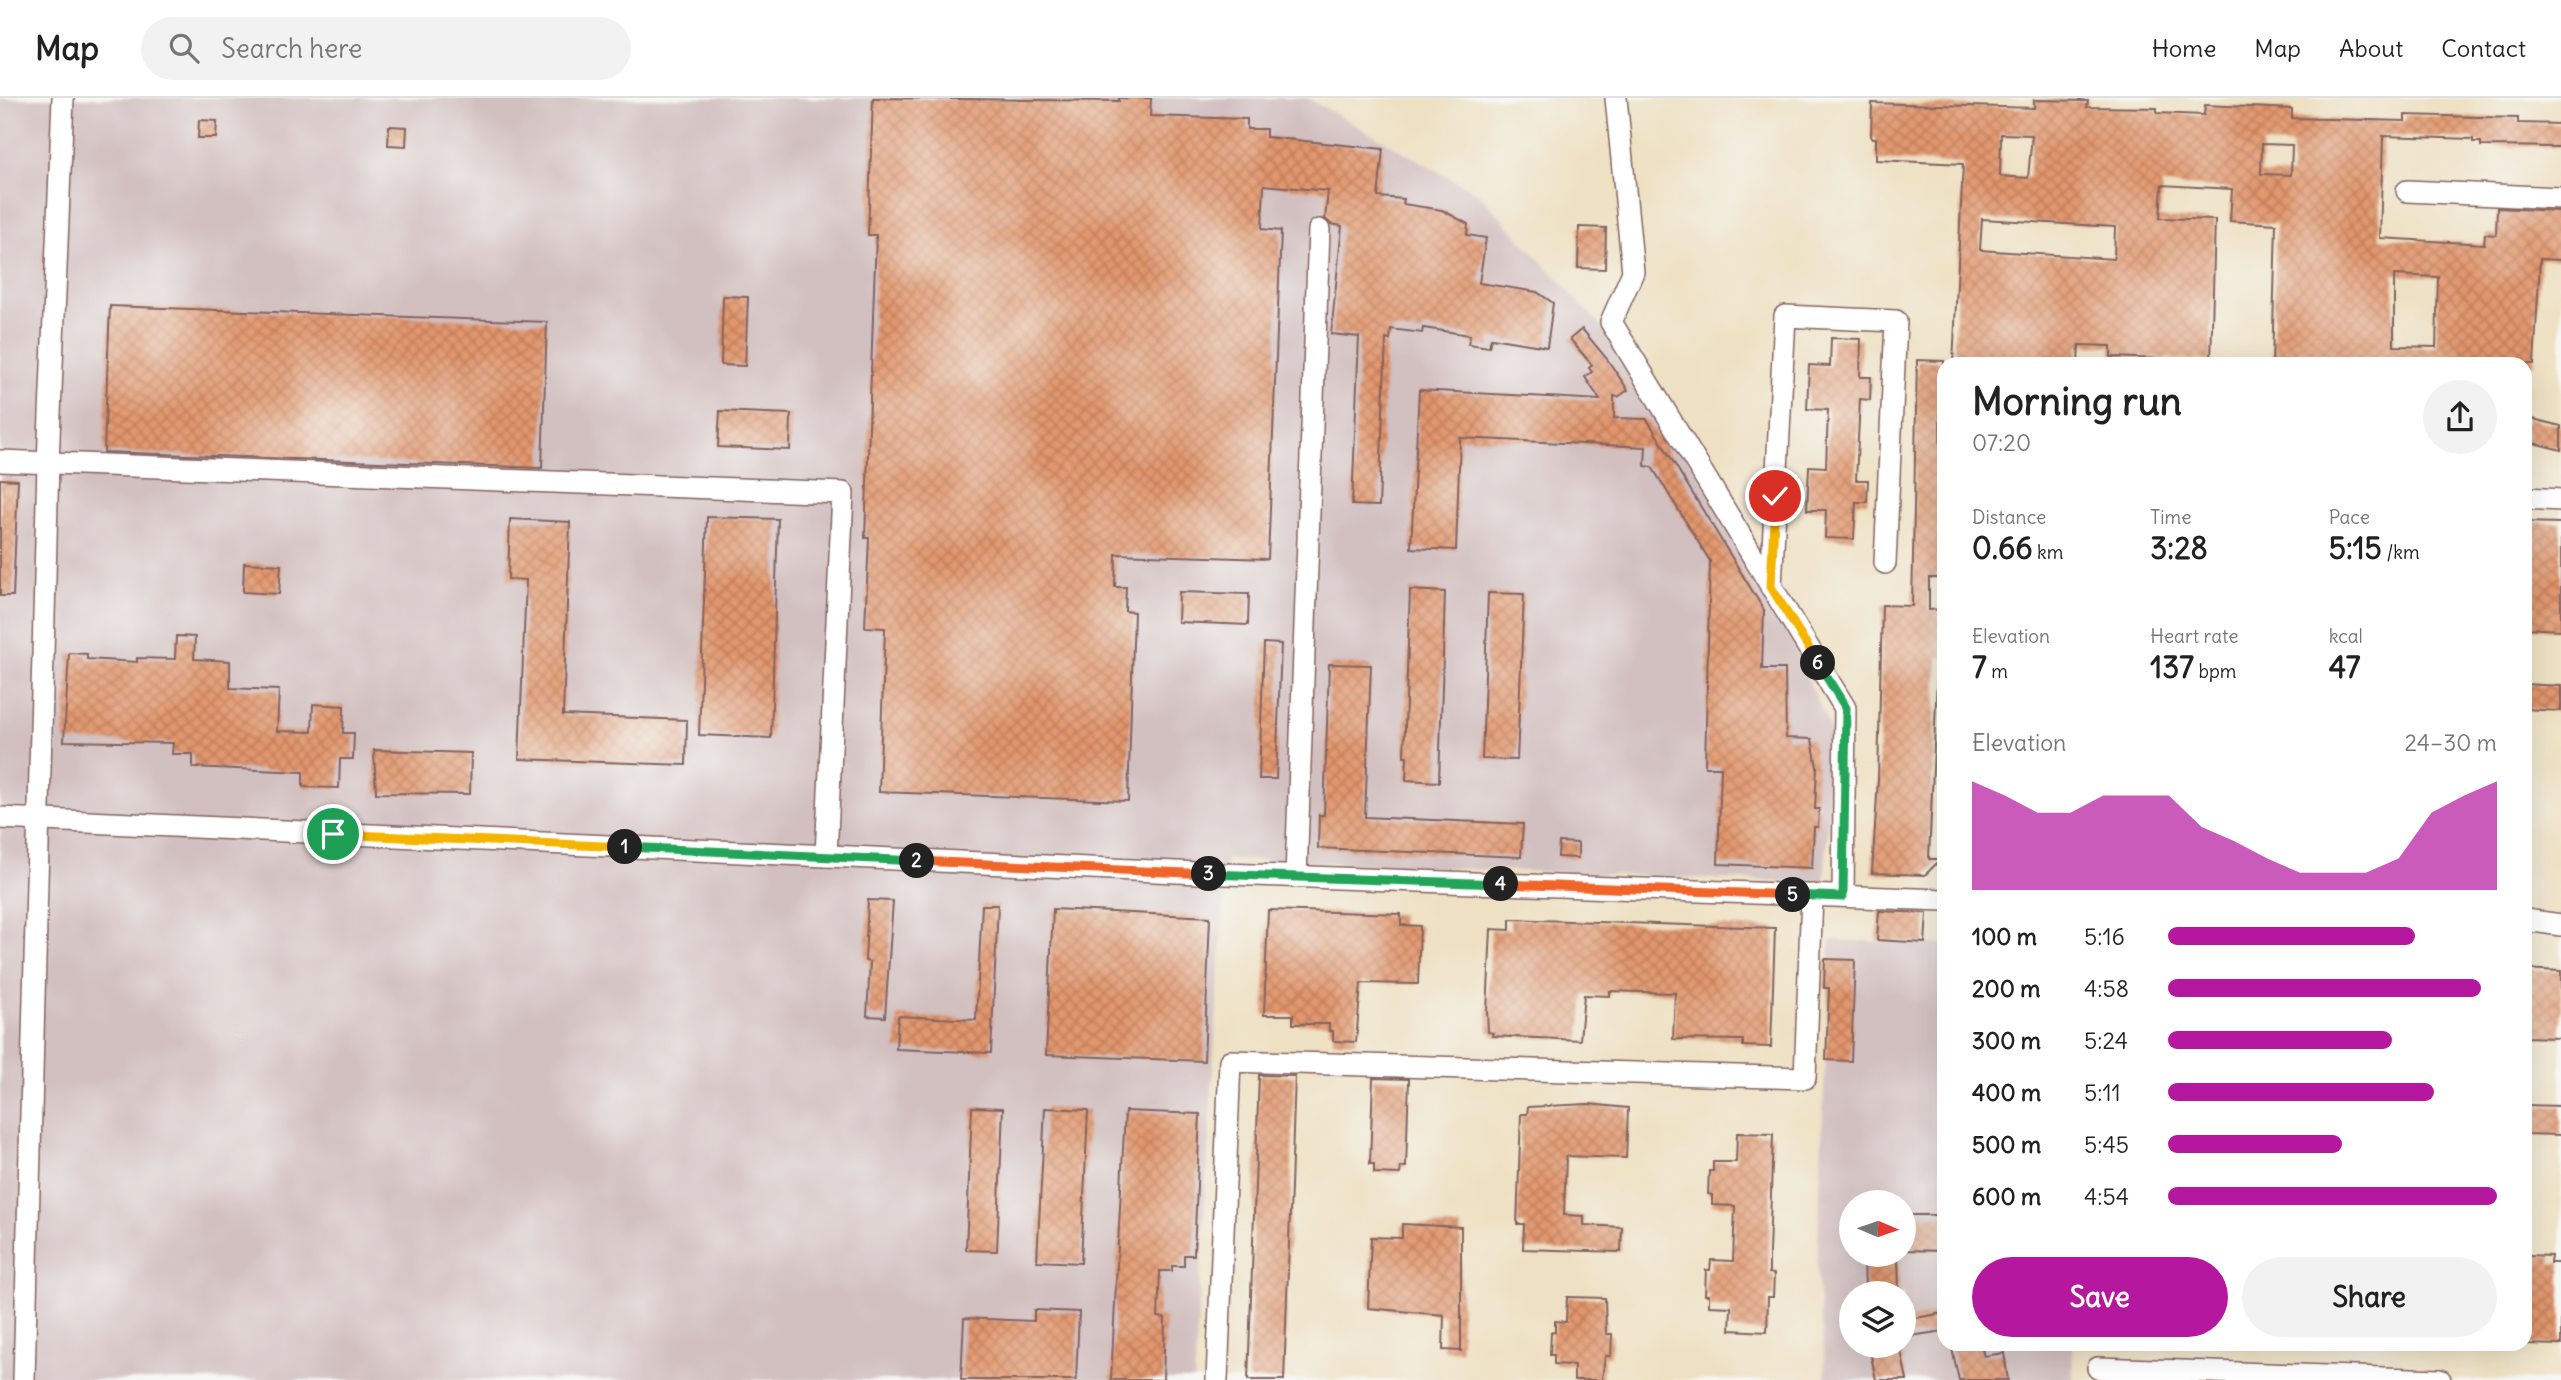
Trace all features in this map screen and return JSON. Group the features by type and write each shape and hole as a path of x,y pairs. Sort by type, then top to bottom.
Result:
{"street":[{"path":"24,1380 37,820 63,98"},
{"path":"1616,98 1633,272 1611,322 1846,708 1843,897"},
{"path":"2407,191 2561,198"},
{"path":"1296,877 1319,230"},
{"path":"1771,587 1785,316 1896,321 1885,563"},
{"path":"0,461 843,493 826,856"},
{"path":"2532,499 2561,500"},
{"path":"0,818 1198,873 1937,900"},
{"path":"1217,1380 1230,1061 1805,1078 1812,895"},
{"path":"2532,921 2561,925"},
{"path":"2098,1368 2440,1380"}],"shaded area":[{"path":"0,98 1307,98 1479,194 1619,345 1767,585 1834,738 1824,883 1226,859 1194,1380 0,1380"},
{"path":"1830,940 1937,944 1937,1351 2072,1351 2073,1380 1826,1380 1817,1266"}],"building":[{"path":"873,98 1119,101 1119,98 1151,98 1150,116 1247,119 1247,129 1266,129 1266,137 1383,149 1378,197 1404,199 1403,204 1442,210 1468,224 1467,235 1486,238 1479,283 1537,292 1553,303 1547,347 1491,338 1489,347 1468,344 1470,335 1423,328 1422,333 1391,329 1390,340 1386,339 1379,506 1352,505 1359,337 1331,334 1342,226 1331,224 1325,219 1328,191 1264,185 1262,229 1281,231 1268,559 1116,554 1115,587 1126,587 1125,611 1134,612 1128,801 879,792 885,628 865,627 869,538 865,538 876,235 868,235"},
{"path":"2034,100 2088,101 2087,107 2157,108 2157,113 2204,115 2205,105 2292,109 2292,118 2405,121 2405,115 2518,118 2518,123 2561,124 2561,147 2481,146 2481,142 2473,142 2473,139 2383,136 2380,238 2484,244 2485,234 2496,235 2497,208 2561,211 2561,260 2540,259 2534,364 2532,357 2272,357 2276,224 2230,221 2232,189 2162,185 2160,218 2215,220 2211,357 2111,357 2111,346 2079,345 2078,357 1953,357 1963,164 1876,160 1876,138 1871,138 1872,103 2034,108","holes":["2001,134 2032,135 2028,178 2000,176","2262,144 2292,145 2291,175 2261,174","1982,219 2115,227 2114,259 1980,250","2394,275 2438,277 2436,347 2394,346"]},
{"path":"199,120 217,121 216,138 198,138"},
{"path":"389,126 407,127 406,146 388,145"},
{"path":"1579,227 1606,228 1605,269 1578,268"},
{"path":"723,296 748,297 745,366 721,365"},
{"path":"110,306 547,322 542,468 104,452"},
{"path":"1582,329 1628,390 1618,397 1614,396 1614,418 1647,419 1764,610 1762,669 1785,669 1786,738 1812,739 1817,767 1815,809 1819,809 1818,827 1814,827 1812,868 1718,864 1721,767 1705,767 1710,561 1652,467 1645,466 1646,447 1460,438 1456,550 1411,548 1419,390 1600,400 1585,377 1592,372 1589,368 1592,365 1570,339"},
{"path":"1831,338 1861,339 1860,377 1871,377 1870,400 1860,399 1856,480 1868,480 1867,502 1856,502 1854,539 1825,538 1826,510 1807,510 1809,466 1826,467 1828,410 1807,409 1809,365 1830,366"},
{"path":"1917,360 1937,361 1937,578 1929,578 1929,610 1937,609 1937,679 1929,859 1937,859 1937,863 1925,875 1872,873 1878,780 1882,605 1912,606"},
{"path":"720,411 791,414 790,450 718,447"},
{"path":"2532,419 2561,426 2561,450 2532,443"},
{"path":"0,479 18,480 13,596 0,596"},
{"path":"707,517 778,519 771,738 699,735"},
{"path":"510,519 570,522 563,715 687,720 686,765 519,759 526,580 508,579"},
{"path":"2532,522 2561,523 2561,630 2532,628"},
{"path":"244,563 281,565 279,594 243,592"},
{"path":"1410,590 1445,592 1439,782 1406,780 1407,756 1404,756"},
{"path":"1179,592 1249,594 1248,625 1178,622"},
{"path":"1488,593 1524,594 1517,760 1482,759"},
{"path":"176,636 195,637 194,659 230,661 230,688 279,690 277,731 312,732 313,704 344,706 343,733 354,733 353,759 340,759 339,788 303,787 303,772 193,767 193,754 172,754 173,743 64,741 69,653 87,654 87,659 137,662 137,658 175,659"},
{"path":"1264,643 1281,644 1276,779 1259,779"},
{"path":"1329,664 1371,665 1365,817 1523,824 1521,857 1318,848 1319,815 1324,815"},
{"path":"2532,684 2561,686 2561,711 2532,709"},
{"path":"374,750 471,753 470,794 376,793"},
{"path":"1559,842 1578,843 1578,858 1558,857"},
{"path":"868,900 893,901 885,1017 867,1016 870,962 865,961"},
{"path":"982,905 998,905 991,1053 896,1049 898,1016 976,1020"},
{"path":"1053,909 1210,917 1204,1061 1046,1055"},
{"path":"1268,910 1401,914 1401,925 1420,926 1418,984 1361,983 1356,1042 1333,1041 1333,1031 1329,1031 1329,1024 1293,1024 1293,1015 1264,1015"},
{"path":"1879,911 1927,913 1925,943 1877,940"},
{"path":"1510,919 1775,928 1771,1047 1743,1046 1743,1040 1673,1039 1675,993 1610,991 1610,996 1584,995 1580,1040 1492,1036 1493,1033 1488,1032 1487,1011 1491,929 1510,930"},
{"path":"1825,959 1855,960 1851,1061 1826,1060 1829,988 1824,988"},
{"path":"2532,969 2561,971 2561,1038 2532,1037"},
{"path":"1259,1075 1295,1076 1284,1380 1248,1380"},
{"path":"1373,1078 1409,1079 1406,1167 1401,1167 1400,1174 1374,1173 1374,1164 1370,1164"},
{"path":"1588,1104 1628,1108 1626,1158 1566,1156 1564,1215 1584,1216 1584,1225 1622,1227 1621,1252 1523,1249 1524,1224 1517,1224 1521,1114 1527,1114 1528,1107"},
{"path":"2532,1105 2561,1106 2561,1135 2532,1134"},
{"path":"972,1107 1003,1108 997,1251 966,1250"},
{"path":"1045,1108 1088,1110 1081,1263 1037,1261"},
{"path":"1125,1111 1200,1114 1194,1255 1184,1255 1184,1266 1172,1266 1172,1271 1160,1271 1158,1317 1165,1318 1163,1380 1111,1380"},
{"path":"1737,1133 1773,1134 1769,1273 1774,1274 1773,1297 1768,1297 1767,1332 1730,1330 1731,1307 1709,1306 1709,1295 1705,1295 1706,1270 1710,1270 1711,1260 1733,1261 1735,1206 1712,1205 1712,1195 1708,1194 1709,1171 1713,1171 1713,1162 1736,1162"},
{"path":"1916,1215 1937,1215 1937,1251 1916,1250"},
{"path":"1402,1224 1461,1227 1461,1351 1443,1350 1444,1315 1368,1308 1371,1237 1402,1238"},
{"path":"2532,1255 2551,1256 2550,1263 2561,1263 2561,1345 2532,1344"},
{"path":"1864,1267 1898,1267 1899,1281 1865,1281"},
{"path":"1567,1297 1605,1298 1606,1334 1612,1334 1611,1356 1605,1356 1602,1380 1574,1380 1574,1365 1554,1364 1554,1355 1550,1355 1551,1332 1555,1332 1555,1321 1566,1322"},
{"path":"1034,1310 1079,1312 1076,1380 961,1380 964,1318 1034,1321"},
{"path":"1937,1314 1937,1332 1916,1335 1916,1318"},
{"path":"1953,1351 1983,1351 1984,1356 2004,1353 2008,1380 1959,1380"},
{"path":"1871,1358 1902,1358 1907,1380 1876,1380"}],"route":[{"path":"333,834 1198,873 1843,897 1846,708 1771,587 1775,496"}]}
